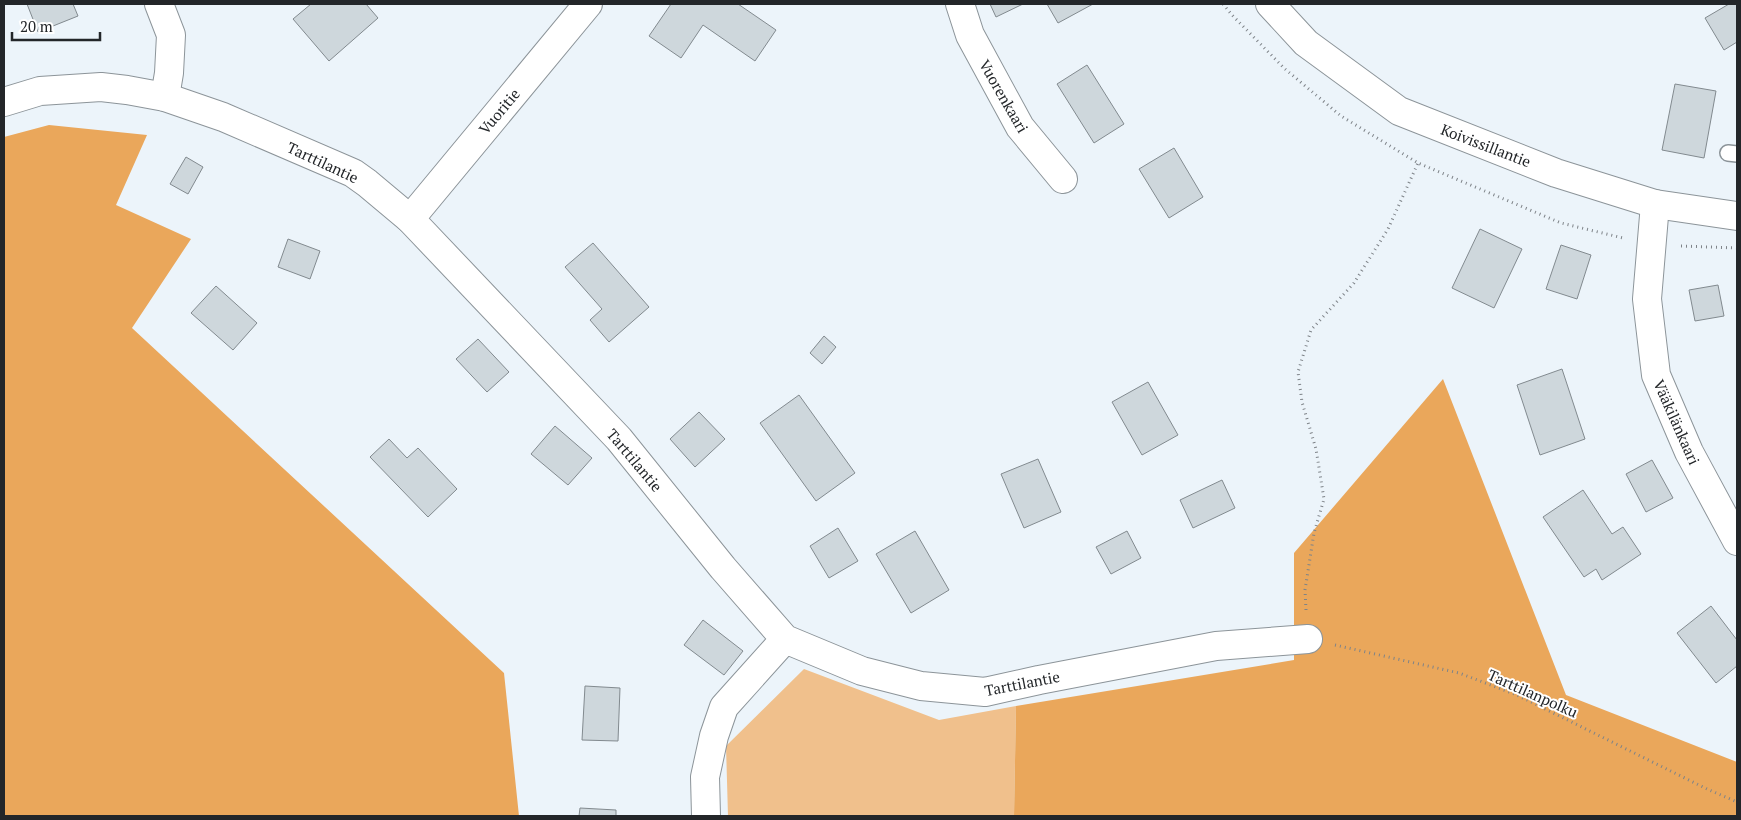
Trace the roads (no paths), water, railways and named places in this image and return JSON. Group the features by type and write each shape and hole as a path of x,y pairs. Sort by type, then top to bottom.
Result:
{"street":[{"path":"159,4 171,35 169,73 165,97"},
{"name":"Vuoritie","path":"410,219 588,4"},
{"name":"Vuorenkaari","path":"960,4 970,36 1020,127 1062,179"},
{"name":"Koivissillantie","path":"1270,4 1306,43 1399,112 1556,173 1655,204 1737,216"},
{"name":"Tarttilantie","path":"4,102 40,91 101,88 127,90 165,97 223,117 353,173 410,219 619,440 785,639 862,671 921,686 985,692 1216,646 1308,639"},
{"name":"Vääkilänkaari","path":"1655,204 1647,299 1656,375 1689,452 1737,540"},
{"path":"706,816 705,777 714,736 724,707 785,639"}]}
